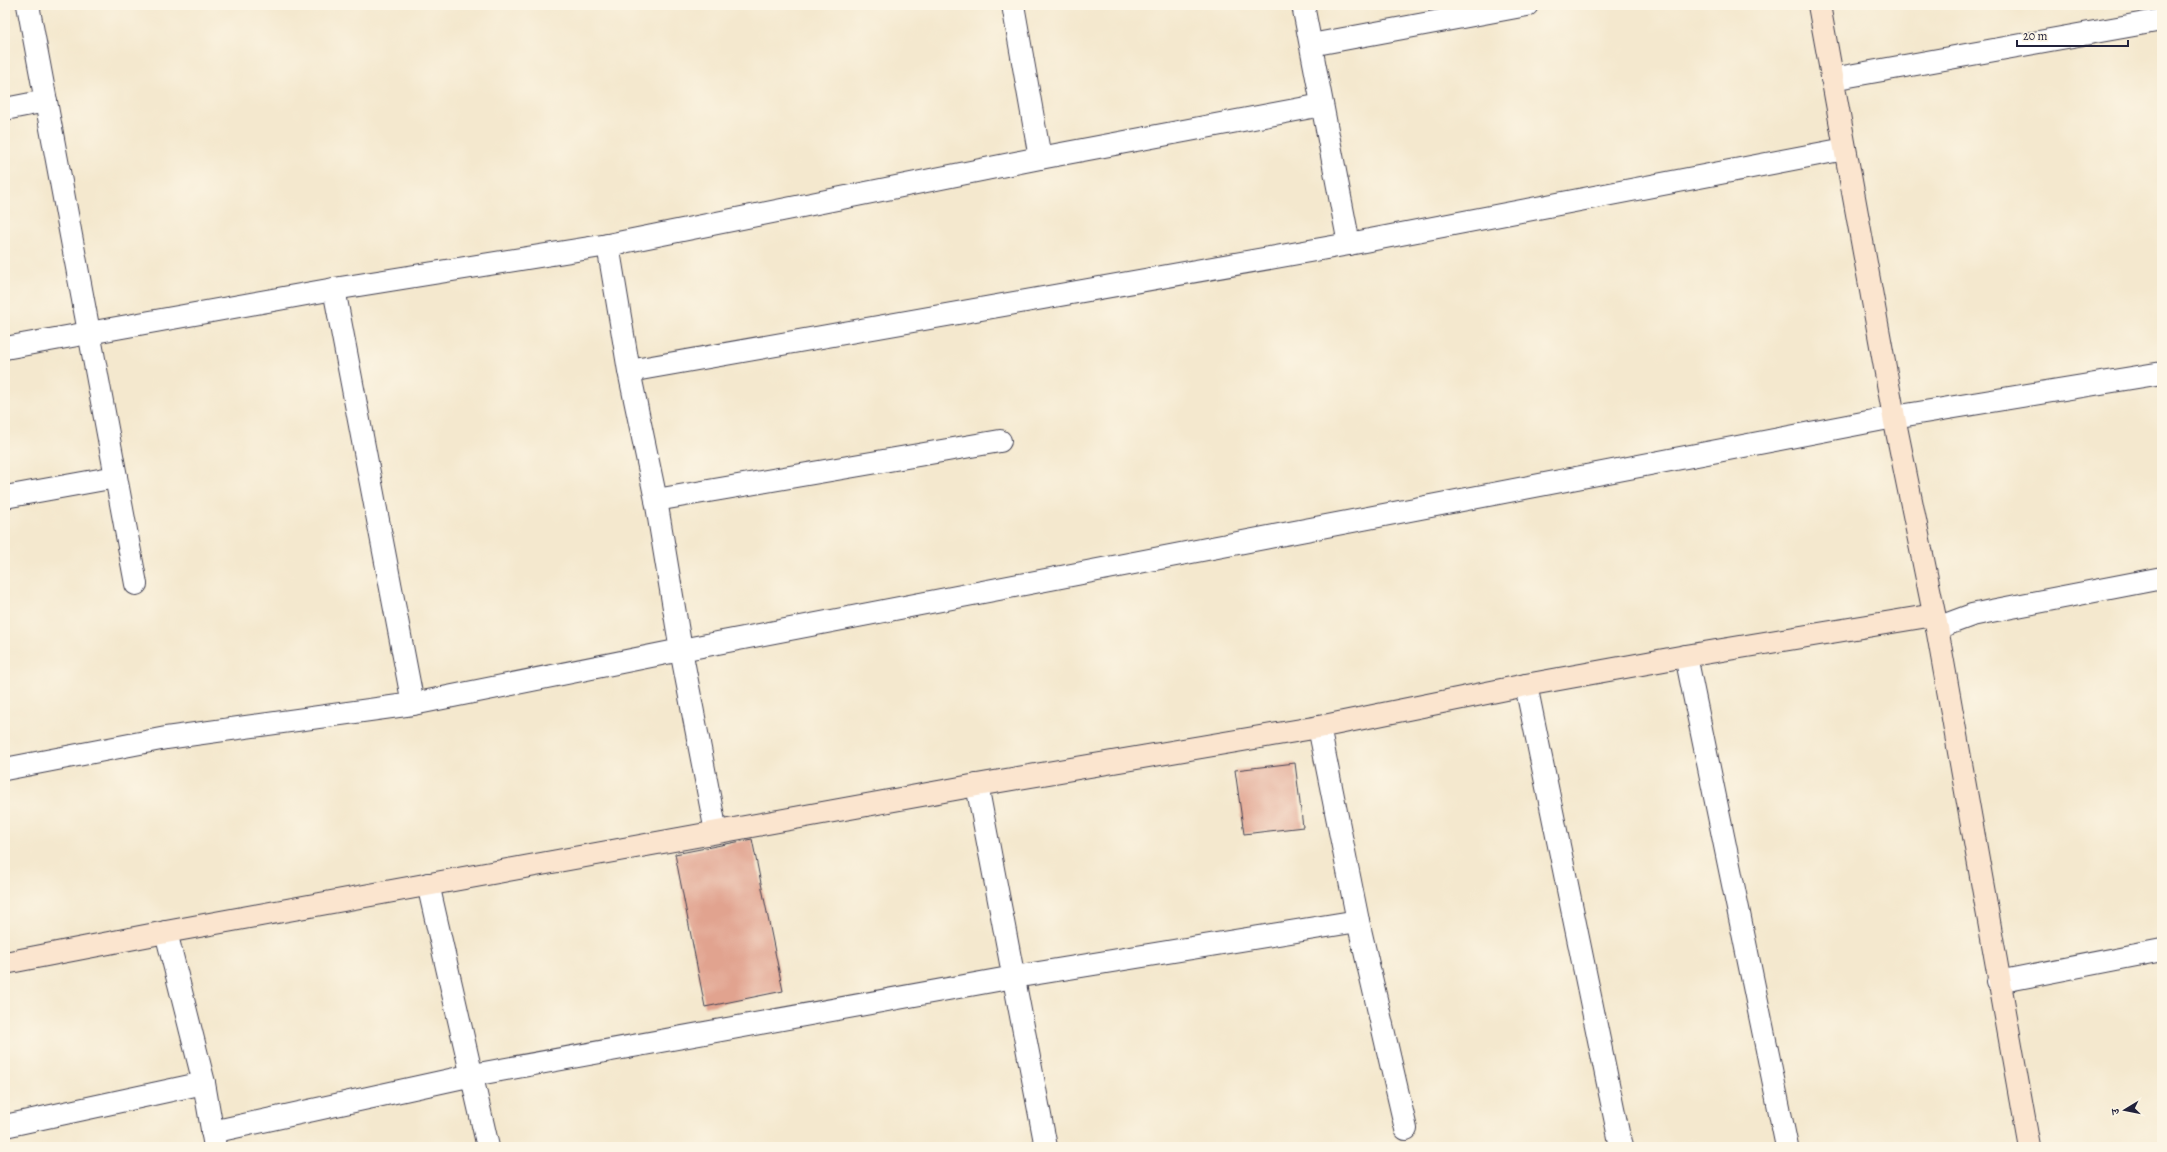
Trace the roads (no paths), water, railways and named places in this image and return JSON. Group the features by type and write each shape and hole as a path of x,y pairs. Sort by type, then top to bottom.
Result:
{"street":[{"path":"28,5 136,584"},
{"path":"1013,5 1040,158"},
{"path":"1303,5 1349,244"},
{"path":"1311,45 1527,5"},
{"path":"1819,5 1894,417 1935,622 1998,982 2029,1147"},
{"path":"1832,79 2162,20"},
{"path":"5,109 46,101"},
{"path":"5,348 90,331 334,289 608,245 1040,158 1322,105"},
{"path":"629,371 1349,244 1845,149"},
{"path":"608,245 629,371 656,500 681,650 716,832"},
{"path":"334,289 413,704"},
{"path":"5,769 166,738 413,704 681,650 1894,417 2162,372"},
{"path":"656,500 1000,441"},
{"path":"5,497 116,477"},
{"path":"5,963 166,932 977,784 1319,727 1526,685 1686,656 1935,622 2162,578"},
{"path":"1686,656 1787,1147"},
{"path":"1526,685 1621,1147"},
{"path":"1319,727 1358,921 1406,1130"},
{"path":"977,784 1046,1147"},
{"path":"428,884 473,1075 488,1147"},
{"path":"166,932 204,1083 213,1139 473,1075 1014,977 1358,921"},
{"path":"1998,982 2162,950"},
{"path":"5,1126 204,1083"}]}
